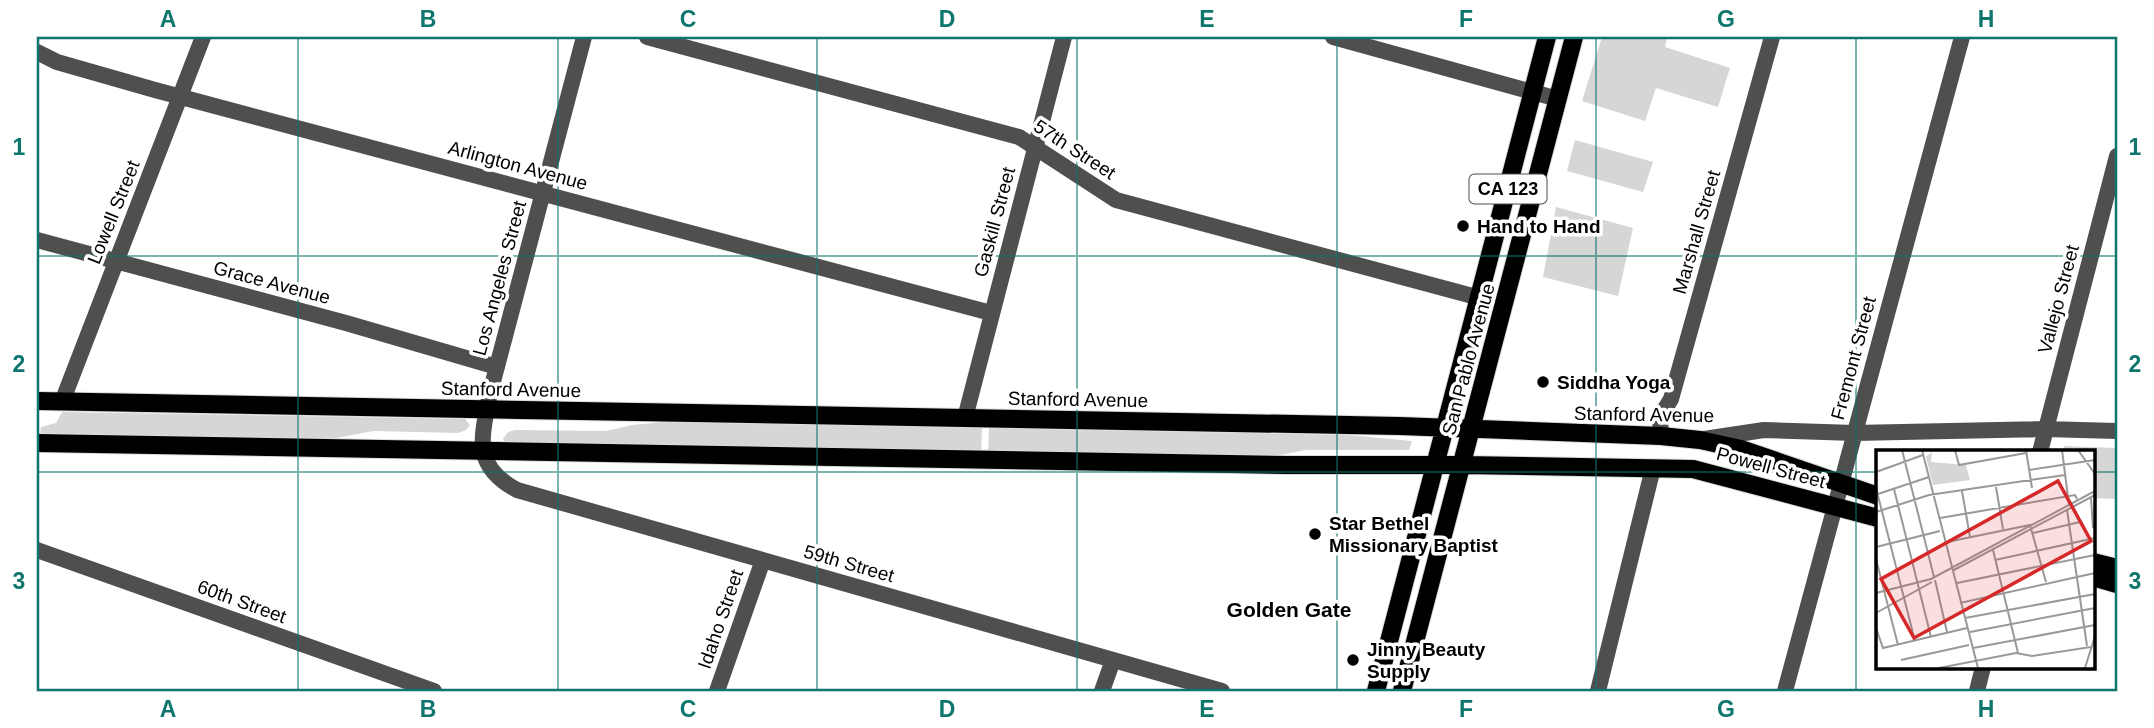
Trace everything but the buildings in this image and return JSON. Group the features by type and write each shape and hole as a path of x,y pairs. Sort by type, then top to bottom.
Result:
{"main road":[{"name":"San Pablo Avenue","path":"1376,691 1547,37"},
{"name":"San Pablo Avenue","path":"1402,691 1574,37"},
{"name":"Stanford Avenue","path":"37,401 1445,428 1661,436 1700,440"},
{"name":"Powell Street","path":"1700,440 1741,449 1876,495"},
{"path":"37,443 1653,468"},
{"name":"Powell Street","path":"1653,468 1693,468 1876,517"},
{"path":"2094,562 2117,568"},
{"path":"2094,577 2117,584"}],"street":[{"name":"Lowell Street","path":"62,402 203,37"},
{"name":"Los Angeles Street","path":"482,450 496,367 584,37"},
{"name":"57th Street","path":"647,37 1019,137 1115,200 1480,298"},
{"name":"Gaskill Street","path":"965,418 1064,37"},
{"path":"1333,37 1558,99"},
{"name":"Marshall Street","path":"1661,436 1660,417 1671,399 1772,37"},
{"name":"Fremont Street","path":"1785,691 1962,37"},
{"name":"Arlington Avenue","path":"37,52 57,62 180,97 991,313"},
{"name":"Vallejo Street","path":"2040,450 2117,156"},
{"name":"Grace Avenue","path":"37,240 346,323 496,367"},
{"name":"Stanford Avenue","path":"1700,440 1764,430 1854,433 2045,429 2117,431"},
{"name":"59th Street","path":"482,450 487,466 516,489 1222,691"},
{"path":"1598,691 1653,468"},
{"name":"60th Street","path":"37,550 434,691"},
{"name":"Idaho Street","path":"718,691 763,560"},
{"path":"1102,691 1113,660"},
{"path":"1977,691 1983,668"}],"shaded area":[{"path":"1602,37 1667,37 1665,47 1730,68 1718,107 1656,88 1645,121 1582,101"},
{"path":"1575,140 1653,162 1643,192 1567,171"},
{"path":"1556,207 1633,228 1618,296 1543,277"},
{"path":"62,412 465,419 470,425 458,433 373,431 321,441 40,436 41,427 56,423"},
{"path":"666,422 982,428 981,453 506,444 503,439 508,432 515,430 606,431"},
{"path":"989,428 1348,435 1412,441 1409,450 1306,450 1270,457 988,453"},
{"path":"2064,446 2117,448 2117,499 2094,498 2094,450 2063,450"}],"place":[{"name":"Hand to Hand","path":"1463,226"},
{"name":"Siddha Yoga","path":"1543,382"},
{"name":"Star Bethel Missionary Baptist","path":"1315,534"},
{"name":"Jinny Beauty Supply","path":"1353,660"}],"district":[{"name":"Golden Gate","path":"1289,610"}]}
